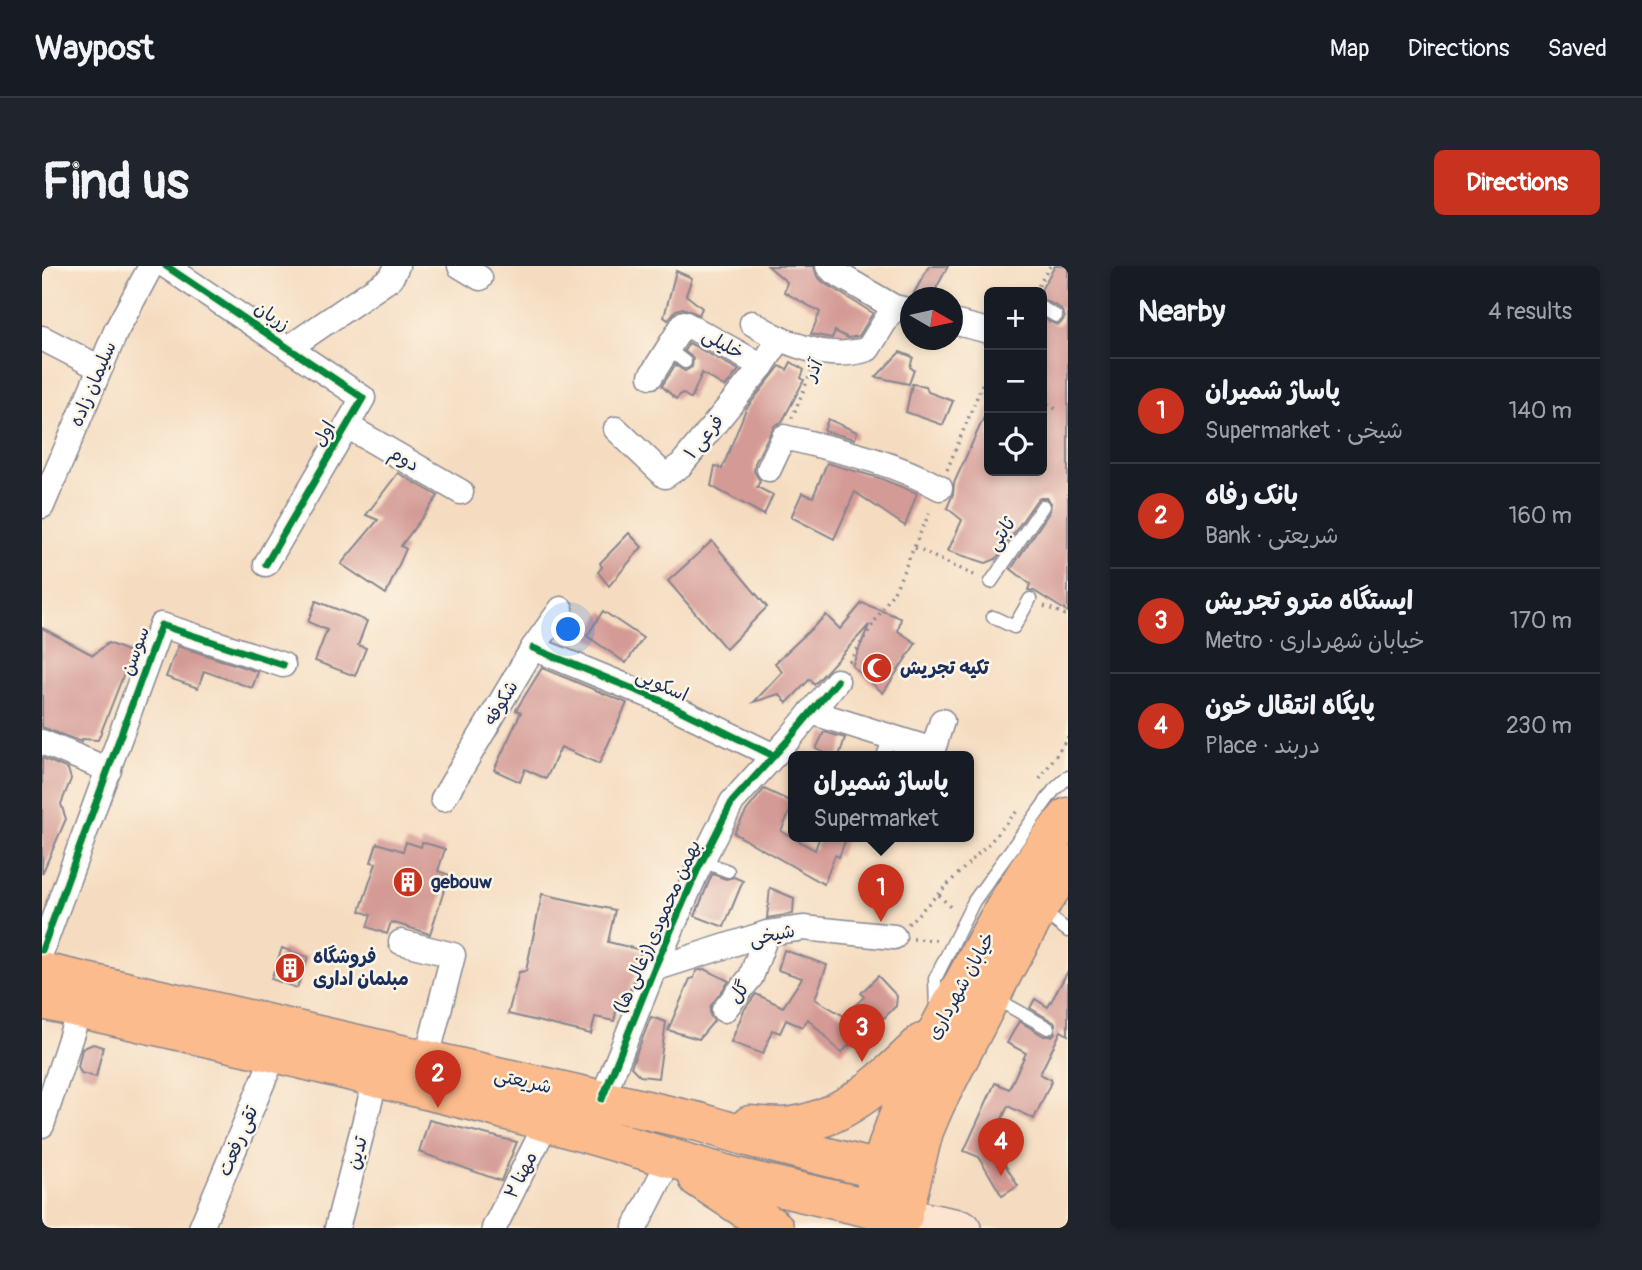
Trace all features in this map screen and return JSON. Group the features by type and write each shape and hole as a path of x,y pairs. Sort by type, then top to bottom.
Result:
{"main road":[{"name":"خیابان شهرداری","path":"895,1174 884,1151 936,1030 1010,897 1040,851 1068,817"},
{"name":"خیابان شهرداری","path":"895,1174 924,1131 990,995 1053,920 1068,865"},
{"name":"شریعتی","path":"42,972 602,1099 895,1174"},
{"name":"شریعتی","path":"42,1000 275,1053 547,1122 886,1220"},
{"path":"699,1122 783,1127 828,1116 873,1088 936,1030"},
{"path":"736,1178 763,1172 766,1166 763,1152 748,1137"},
{"path":"670,1159 774,1228"},
{"path":"895,1174 886,1220 963,1228"}],"street":[{"name":"سلیمان زاده","path":"43,500 116,331 152,266"},
{"name":"زربان","path":"166,266 290,346 391,278 397,266"},
{"path":"828,266 834,272 900,308"},
{"name":"آذر","path":"820,352 851,354 868,349 900,311"},
{"name":"خلیلی","path":"652,376 677,355 684,323 762,366"},
{"path":"752,323 779,340 820,352"},
{"path":"963,324 984,330"},
{"path":"42,338 100,368"},
{"name":"فرعی ۱","path":"616,429 665,476 681,465 762,366 779,340"},
{"name":"اول","path":"266,564 363,398 290,346"},
{"name":"دوم","path":"347,426 461,492"},
{"path":"769,469 783,438 870,458 916,475 940,488"},
{"name":"شکوفه","path":"443,799 533,648 561,609"},
{"name":"سوسن","path":"109,770 162,624 283,665"},
{"name":"اسکویی","path":"533,648 655,698 774,756"},
{"name":"بهمن محمودی(زغالی ها)","path":"602,1099 654,969 702,861 732,802 837,681"},
{"path":"811,712 887,746 919,751"},
{"path":"933,751 942,721"},
{"path":"42,742 109,770 42,950"},
{"name":"شیخی","path":"654,969 767,933 804,928 894,937"},
{"name":"گل","path":"724,1010 751,977 767,933"},
{"path":"401,942 453,955 427,1058"},
{"path":"42,1125 80,1008"},
{"name":"تقی رفعت","path":"201,1228 275,1053"},
{"name":"تدین","path":"337,1228 376,1078"},
{"name":"مهنا ۲","path":"494,1228 547,1122"},
{"path":"635,1228 670,1159"}],"lane":[{"path":"1047,311 1056,316"},
{"name":"ثابتی","path":"991,582 1038,509"},
{"path":"993,617 1014,627 1030,599"},
{"path":"936,1030 935,979 974,901 1054,790 1068,776"},
{"path":"702,861 728,871"},
{"path":"990,995 1048,1028"}],"path":[{"path":"1038,287 1050,266"},
{"path":"1047,403 1059,411"},
{"path":"837,681 896,588"},
{"path":"1033,789 1068,738"},
{"path":"894,937 939,895 1018,809"},
{"path":"939,895 944,901"}],"building":[{"path":"768,266 814,266 817,276 824,283 873,313 859,336 848,338 835,331 832,338 811,334 820,312 784,292 787,282"},
{"path":"929,266 948,266 937,287 917,287"},
{"path":"1055,266 1068,266 1068,612 1028,590 1030,584 1011,569 1050,511 1051,503 1047,498 1036,501 996,559 986,563 948,551 962,520 947,508 954,483 984,417 984,476 1047,476 1047,320 1057,325 1065,317 1060,308 1047,302 1047,287 1043,287"},
{"path":"676,271 692,278 686,295 702,308 699,315 683,308 676,310 668,320 664,317"},
{"path":"689,343 739,370 725,387 702,373 691,399 682,393 676,399 662,386 675,365 685,371 692,367 693,358 684,351"},
{"path":"900,352 913,357 910,367 914,370 909,384 876,377"},
{"path":"791,362 804,370 801,378 804,380 782,422 775,425 771,431 755,463 754,471 760,481 757,487 773,495 764,515 711,486 715,466 722,469 746,409 780,366 787,370"},
{"path":"912,384 926,386 928,392 953,401 943,425 906,412"},
{"path":"828,419 857,432 855,439 824,431"},
{"path":"827,463 879,478 917,493 905,526 855,492 834,539 791,517 802,493 813,497"},
{"path":"398,473 438,496 401,546 406,549 386,594 341,564 378,520 366,515"},
{"path":"629,533 642,547 609,586 598,572 602,567 600,563"},
{"path":"712,541 767,607 726,649 668,581"},
{"path":"316,601 367,621 358,645 366,648 355,676 315,661 327,630 308,622"},
{"path":"862,603 901,618 898,631 916,643 883,693 852,666 869,625 814,685 810,679 787,703 779,694 754,702 782,672 775,663 826,615 840,629"},
{"path":"603,611 643,638 626,663 587,636"},
{"path":"42,628 93,655 108,643 132,653 98,740 82,739 81,742 42,727"},
{"path":"178,646 258,672 252,688 204,671 198,688 166,677"},
{"path":"542,668 627,703 599,764 561,747 546,779 525,769 520,782 494,770 521,712 516,710"},
{"path":"824,732 845,738 841,751 816,749"},
{"path":"42,758 68,769 71,779 61,804 66,819 42,874"},
{"path":"764,789 788,800 788,816 781,831 788,835 788,842 801,842 815,850 818,842 845,842 839,857 835,855 824,884 734,833 747,810"},
{"name":"gebouw","path":"406,842 421,847 422,842 445,849 438,871 449,875 430,934 391,922 387,934 367,927 371,915 360,911 376,863 371,862 377,843 403,851"},
{"path":"712,874 743,881 724,927 695,916"},
{"path":"770,888 794,898 793,914 767,918"},
{"path":"542,894 615,910 608,942 641,950 636,975 626,999 619,999 614,1021 595,1017 591,1034 508,1014 519,972 526,971"},
{"name":"فروشگاه مبلمان اداری","path":"282,948 308,957 297,988 271,979"},
{"path":"784,950 827,965 815,999 844,1016 864,997 861,993 878,976 897,996 896,1006 884,1018 880,1015 841,1053 808,1019 802,1027 786,1020 780,1033 772,1030 763,1054 731,1042 744,1010 756,994 783,1007 802,978 778,970"},
{"path":"704,969 729,981 710,1007 710,1015 714,1021 699,1039 668,1030 690,979 694,978 696,971"},
{"path":"1068,971 1068,1035 1061,1031 1040,1074 1052,1080 1034,1119 1008,1106 991,1142 1018,1186 1002,1196 979,1157 964,1151 995,1083 1009,1089 1026,1053 1007,1043 1019,1021 1044,1036 1052,1036 1055,1033 1055,1023 1030,1008 1035,999 1048,1007"},
{"path":"651,1017 666,1022 658,1078 640,1076 631,1067"},
{"path":"93,1044 103,1047 96,1077 81,1073 78,1066 82,1049"},
{"path":"429,1120 517,1142 501,1181 419,1152"}],"cycle path":[{"path":"166,266 363,398 266,564"},
{"path":"42,950 161,625 283,665"},
{"path":"533,648 655,698 774,756"},
{"path":"602,1099 654,969 697,871 732,802 837,681"}],"place":[{"name":"تکیه تجریش","path":"877,668"},
{"name":"gebouw","path":"408,882"},
{"name":"پاساژ شمیران","path":"881,922"},
{"name":"فروشگاه مبلمان اداری","path":"290,968"},
{"name":"ایستگاه مترو تجریش","path":"862,1062"},
{"name":"بانک رفاه","path":"438,1108"},
{"name":"پایگاه انتقال خون","path":"1001,1176"}]}
